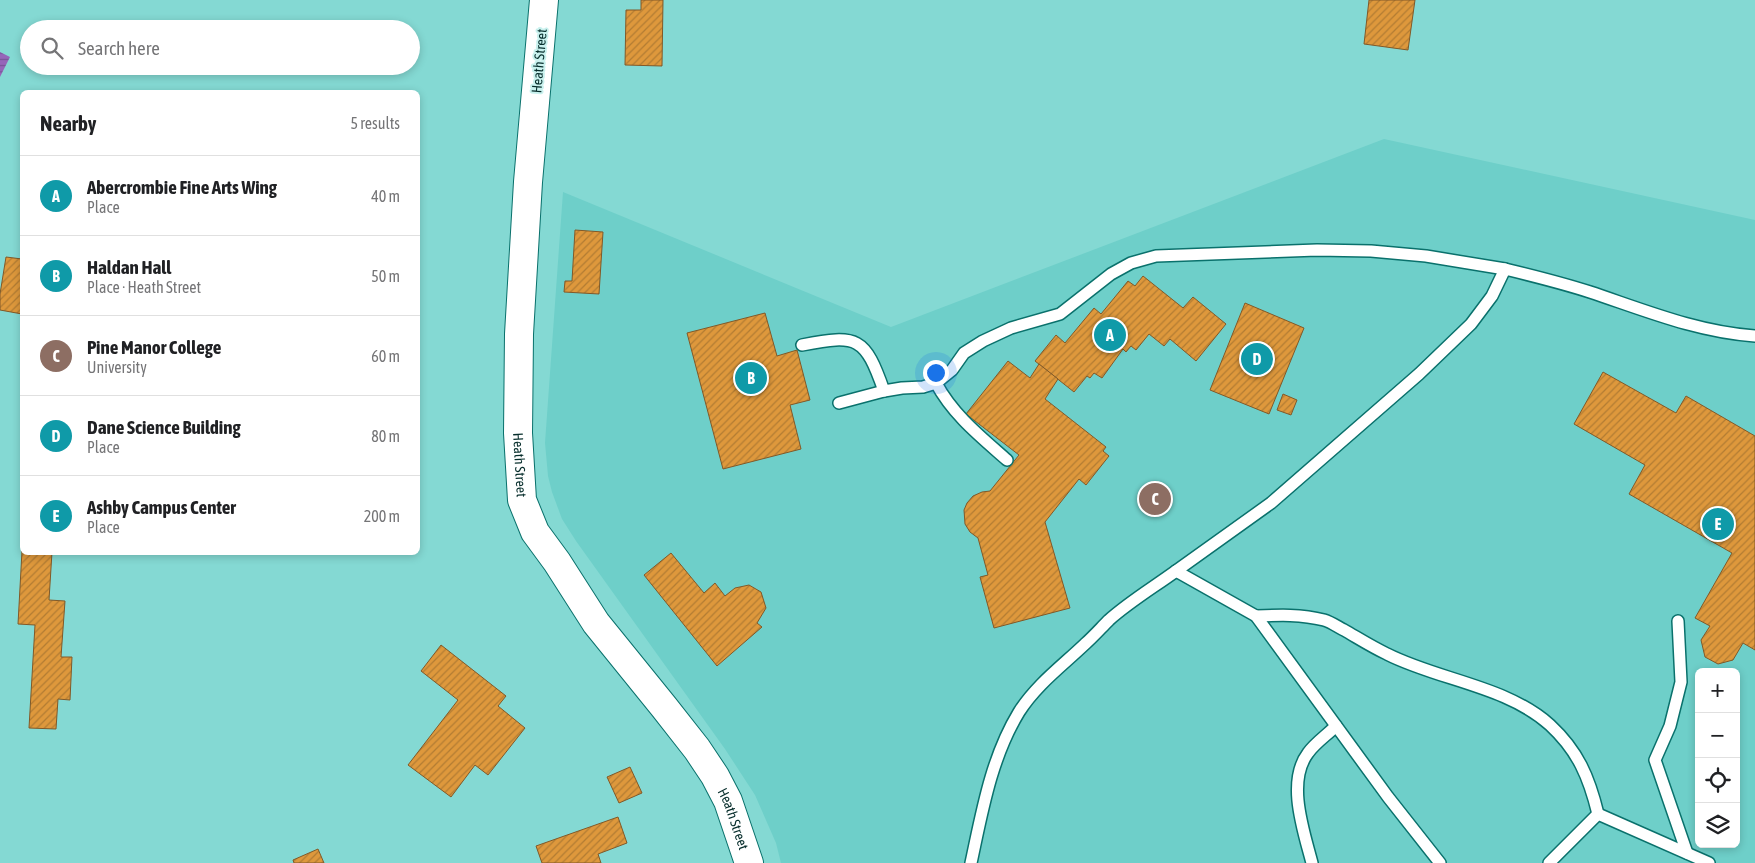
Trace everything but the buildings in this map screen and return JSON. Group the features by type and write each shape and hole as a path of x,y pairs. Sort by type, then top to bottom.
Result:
{"street":[{"name":"Heath Street","path":"544,0 528,182 519,334 518,433 522,500 534,532 557,562 596,623 676,721 715,776 728,801 749,863"}],"lane":[{"path":"839,403 884,391 923,387 936,383 952,370 964,353 983,341 1011,328 1060,314 1111,274 1131,263 1156,256 1317,250 1371,251 1426,256 1505,269 1548,279 1690,326 1755,336"},
{"path":"971,863 985,797 995,764 1009,731 1029,698 1110,619 1271,503 1419,374 1471,324 1492,296 1505,269"},
{"path":"802,345 840,339 856,343 870,357 884,391"},
{"path":"936,383 947,402 957,413 1007,460"},
{"path":"1176,571 1256,616 1388,797 1440,863"},
{"path":"1256,616 1283,614 1326,620 1388,654 1436,674 1490,691 1535,713 1574,752 1593,791 1598,814"},
{"path":"1678,621 1681,682 1670,726 1655,760 1687,853"},
{"path":"1312,863 1300,816 1298,797 1299,776 1307,754 1336,726"},
{"path":"1598,814 1709,863"},
{"path":"1549,863 1598,814"}],"shaded area":[{"path":"0,52 10,57 0,77"},
{"path":"1384,139 1755,220 1755,863 781,863 776,843 755,795 725,749 576,541 562,519 552,492 548,476 545,443 563,192 891,327"}],"place":[{"name":"Abercrombie Fine Arts Wing","path":"1110,335"},
{"name":"Dane Science Building","path":"1257,359"},
{"name":"Haldan Hall","path":"751,378"},
{"name":"Pine Manor College","path":"1155,499"},
{"name":"Ashby Campus Center","path":"1718,524"}]}
